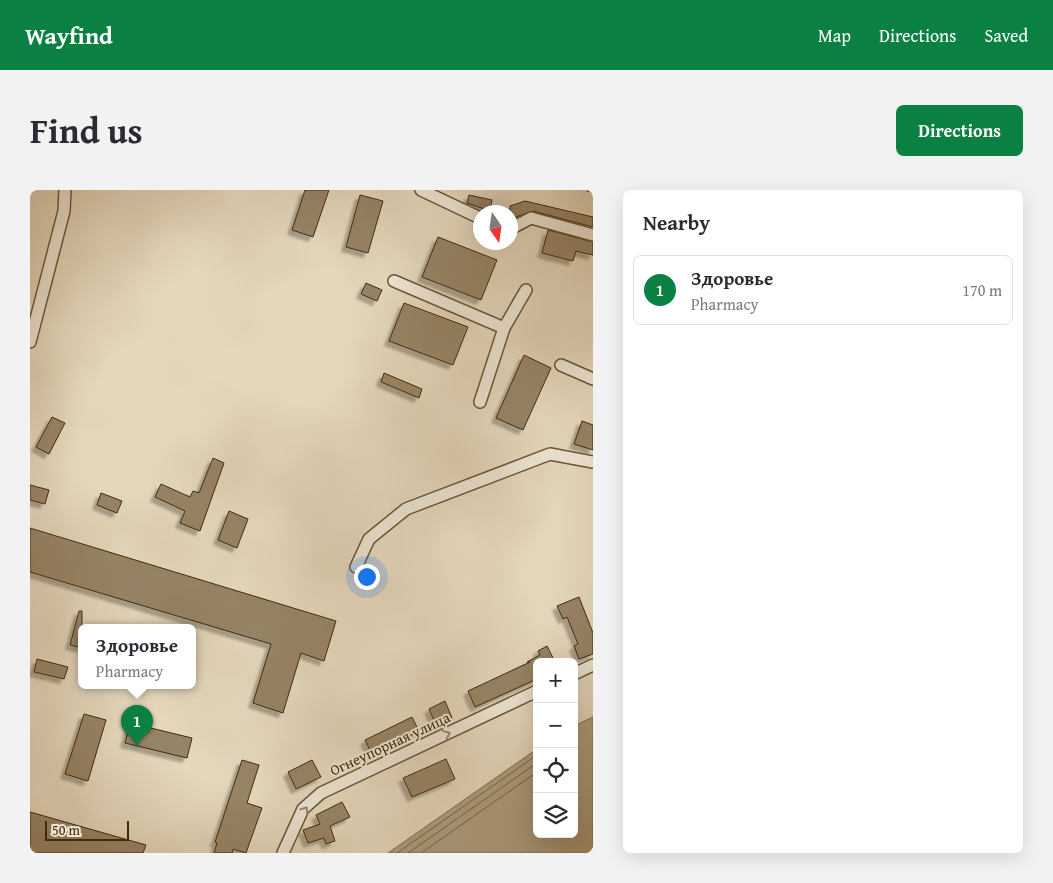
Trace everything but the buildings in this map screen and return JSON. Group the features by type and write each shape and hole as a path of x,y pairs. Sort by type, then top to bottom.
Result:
{"street":[{"path":"30,342 64,211 65,190"},
{"path":"421,190 473,215"},
{"path":"518,225 531,218 593,235"},
{"path":"394,281 504,328"},
{"path":"480,402 504,328 526,290"},
{"path":"562,365 593,379"},
{"path":"356,567 368,539 406,509 550,454 593,462"},
{"path":"578,672 593,665"},
{"name":"Огнеупорная улица","path":"283,853 304,809 320,793 533,693"}],"water":[{"path":"593,717 593,853 388,853 533,752 533,838 578,838 578,724"}],"railway":[{"path":"587,190 593,191"}],"place":[{"name":"Здоровье","path":"137,746"}]}
